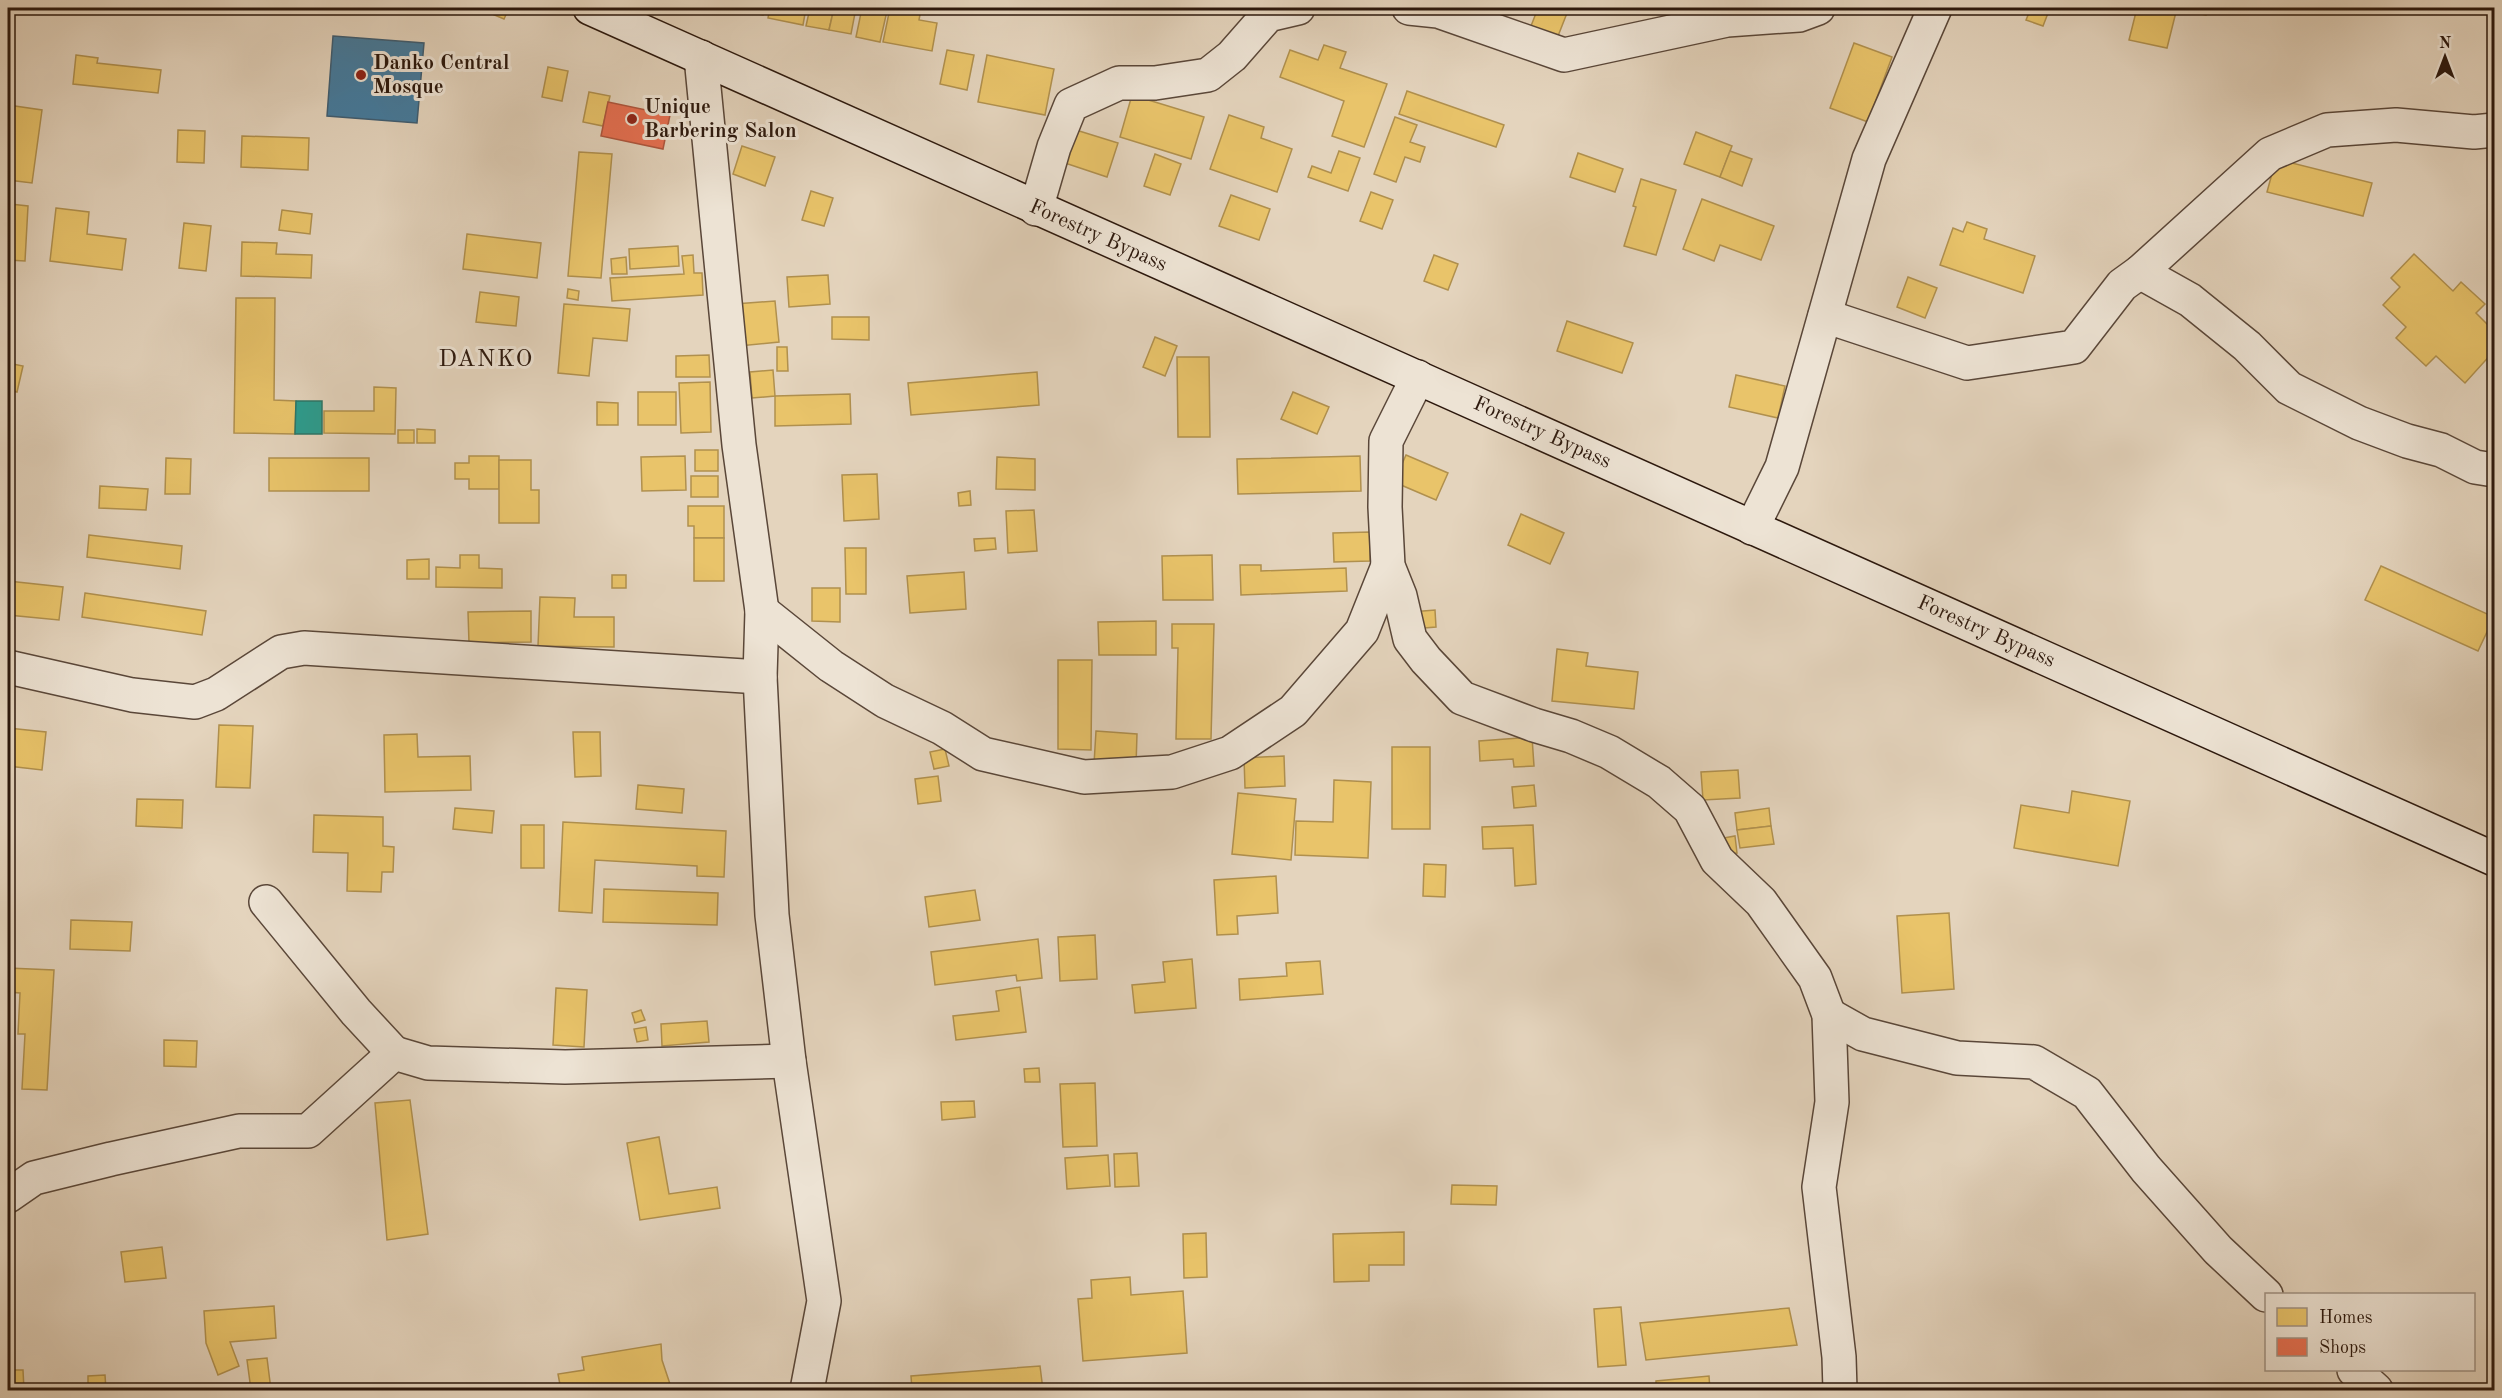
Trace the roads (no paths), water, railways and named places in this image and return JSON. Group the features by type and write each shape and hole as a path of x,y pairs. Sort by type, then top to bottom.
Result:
{"street":[{"name":"Forestry Bypass","path":"590,8 2494,859"},
{"path":"1036,209 1054,147 1071,105 1119,83 1155,83 1208,75 1232,56 1268,15 1298,8"},
{"path":"1429,8 1564,55 1727,20 1799,15 1818,8"},
{"path":"1752,528 1782,467 1869,159 1935,8"},
{"path":"701,57 739,445 762,611 760,677 772,915 789,1061 824,1301 807,1390"},
{"path":"1825,316 1966,363 2074,347 2122,285 2140,272 2270,154 2327,130 2396,125 2474,132 2494,130"},
{"path":"2140,272 2190,300 2247,346 2289,388 2359,423 2407,441 2440,450 2475,467 2494,470"},
{"path":"1418,377 1386,441 1385,507 1388,566 1400,596 1410,639 1426,660 1462,698 1571,736 1609,752 1659,782 1690,809 1717,860 1761,902 1815,978 1829,1015 1832,1102 1819,1187 1839,1357 1840,1390"},
{"path":"762,611 831,666 876,695 942,728 983,754 1084,777 1172,772 1230,753 1293,711 1362,631 1388,566"},
{"path":"8,667 132,695 195,702 216,694 281,652 304,648 760,677"},
{"path":"266,902 356,1012 394,1053 428,1063 566,1067 789,1061"},
{"path":"1829,1015 1863,1034 1958,1058 2034,1062 2087,1093 2146,1169 2218,1250 2265,1294"},
{"path":"8,1196 34,1178 240,1131 308,1131 394,1053"},
{"path":"2355,1371 2376,1390"}],"place":[{"name":"Danko Central Mosque","path":"361,75"},
{"name":"Unique Barbering Salon","path":"632,119"}],"district":[{"name":"DANKO","path":"486,360"}]}
